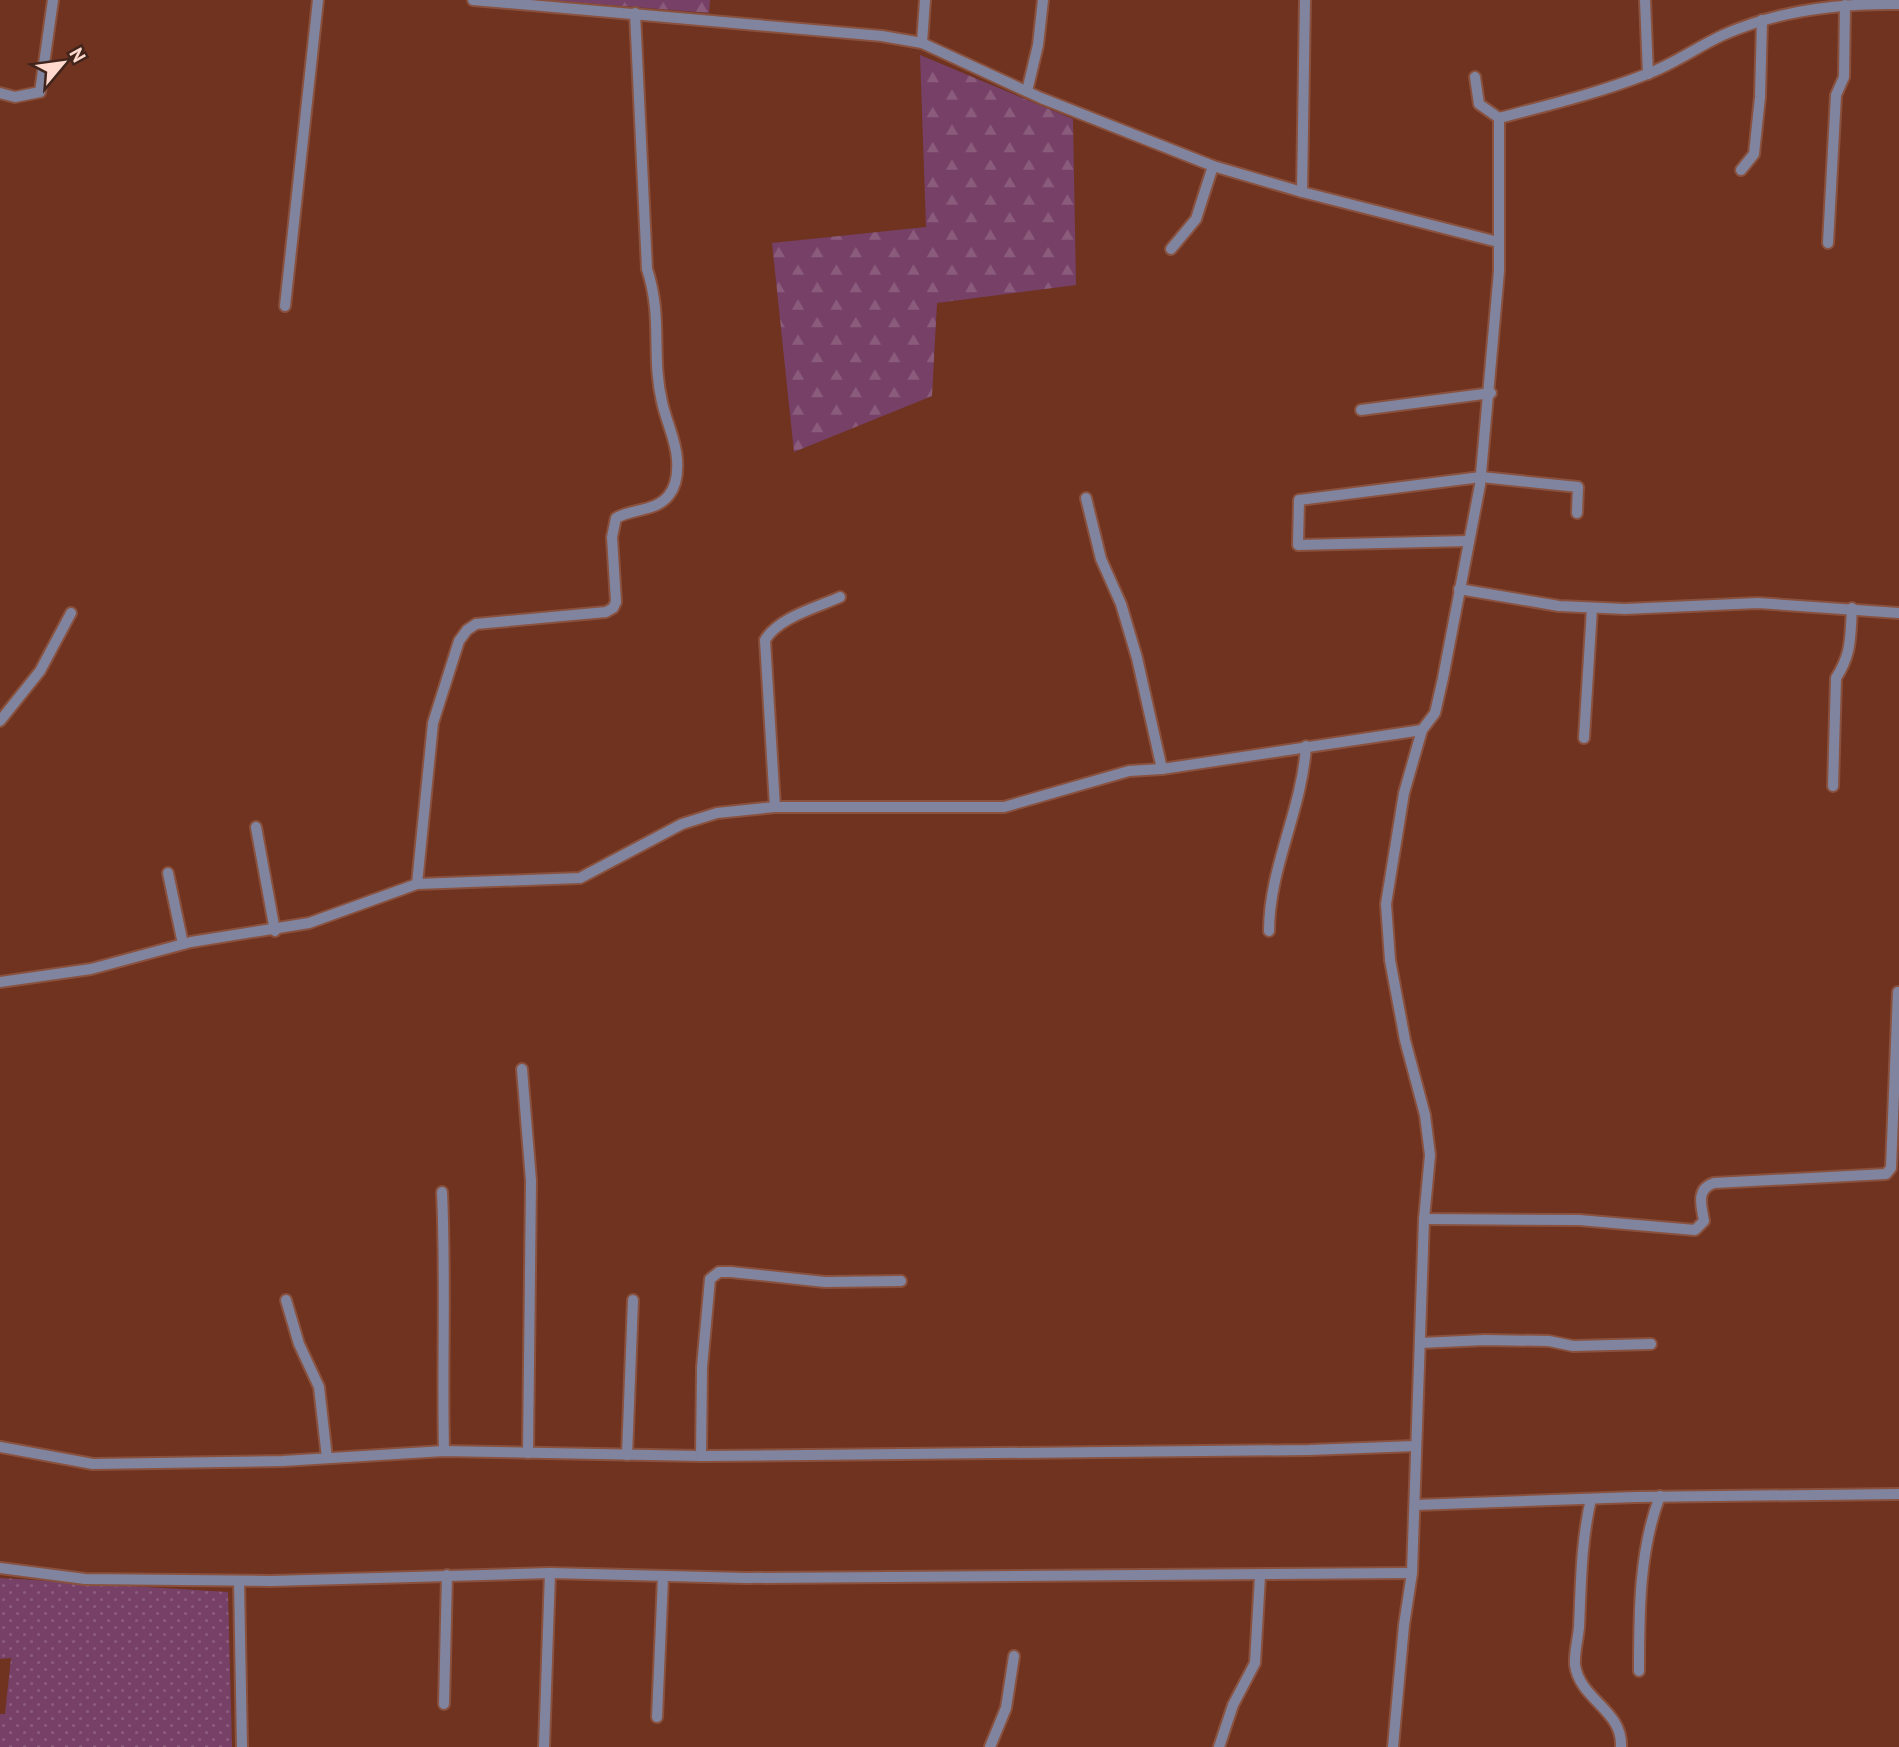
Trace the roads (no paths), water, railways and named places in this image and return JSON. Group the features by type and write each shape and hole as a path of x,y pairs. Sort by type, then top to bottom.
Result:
{"street":[{"path":"0,93 15,97 40,92 53,0"},
{"path":"285,306 318,0"},
{"path":"473,0 882,36 922,43 1027,91 1213,166 1302,192 1498,242"},
{"path":"922,43 925,0"},
{"path":"1027,91 1038,45 1044,0"},
{"path":"1302,192 1305,0"},
{"path":"1645,0 1648,74"},
{"path":"1475,77 1479,104 1499,118 1593,93 1648,74 1721,36 1762,20 1819,7 1869,2 1899,4"},
{"path":"1828,243 1836,95 1844,77 1845,5"},
{"path":"417,884 433,723 460,641 467,630 476,624 606,612 613,608 616,602 612,537 616,518 659,504 669,496 677,476 677,456 662,402 658,372 657,303 647,269 635,13"},
{"path":"1741,170 1754,154 1760,97 1762,20"},
{"path":"1393,1747 1404,1625 1412,1573 1424,1219 1430,1155 1425,1115 1405,1040 1385,935 1386,904 1404,793 1422,730 1435,713 1481,477 1491,393 1498,242 1499,118"},
{"path":"1171,249 1196,219 1213,166"},
{"path":"1361,410 1491,393"},
{"path":"1469,541 1298,545 1299,500 1481,477 1578,488 1577,513"},
{"path":"1086,498 1101,559 1121,604 1138,657 1162,769"},
{"path":"1459,589 1559,606 1592,608 1758,603 1899,613"},
{"path":"775,807 765,640 771,631 784,622 840,597"},
{"path":"1584,738 1592,608"},
{"path":"1833,786 1836,678 1845,668 1848,656 1852,608"},
{"path":"0,721 40,671 71,613"},
{"path":"0,982 91,969 183,944 275,931 309,923 417,884 580,878 682,824 717,813 775,807 1004,807 1129,771 1162,769 1422,730"},
{"path":"1269,931 1269,909 1299,798 1306,746"},
{"path":"256,827 275,931"},
{"path":"168,873 183,944"},
{"path":"1424,1219 1579,1220 1695,1230 1702,1227 1704,1220 1701,1193 1705,1186 1714,1183 1886,1174 1891,1168 1898,992"},
{"path":"522,1069 531,1181 528,1453"},
{"path":"442,1192 445,1273 442,1380 444,1451"},
{"path":"701,1456 702,1367 710,1279 719,1272 731,1272 825,1282 901,1281"},
{"path":"286,1300 299,1344 319,1387 327,1458"},
{"path":"627,1455 634,1300"},
{"path":"1420,1343 1485,1340 1549,1341 1573,1346 1651,1345"},
{"path":"0,1447 93,1464 327,1458 444,1451 701,1456 1297,1451 1415,1446"},
{"path":"1415,1505 1660,1496 1899,1494"},
{"path":"1639,1671 1644,1563 1650,1523 1660,1496"},
{"path":"1591,1499 1583,1535 1576,1665 1591,1697 1614,1717 1621,1737 1621,1747"},
{"path":"0,1568 85,1579 239,1581 550,1573 663,1577 1260,1576 1412,1573"},
{"path":"544,1747 550,1573"},
{"path":"444,1704 447,1575"},
{"path":"1219,1747 1233,1705 1255,1663 1260,1576"},
{"path":"657,1717 663,1577"},
{"path":"239,1581 242,1747"},
{"path":"990,1747 1006,1708 1014,1656"}]}
